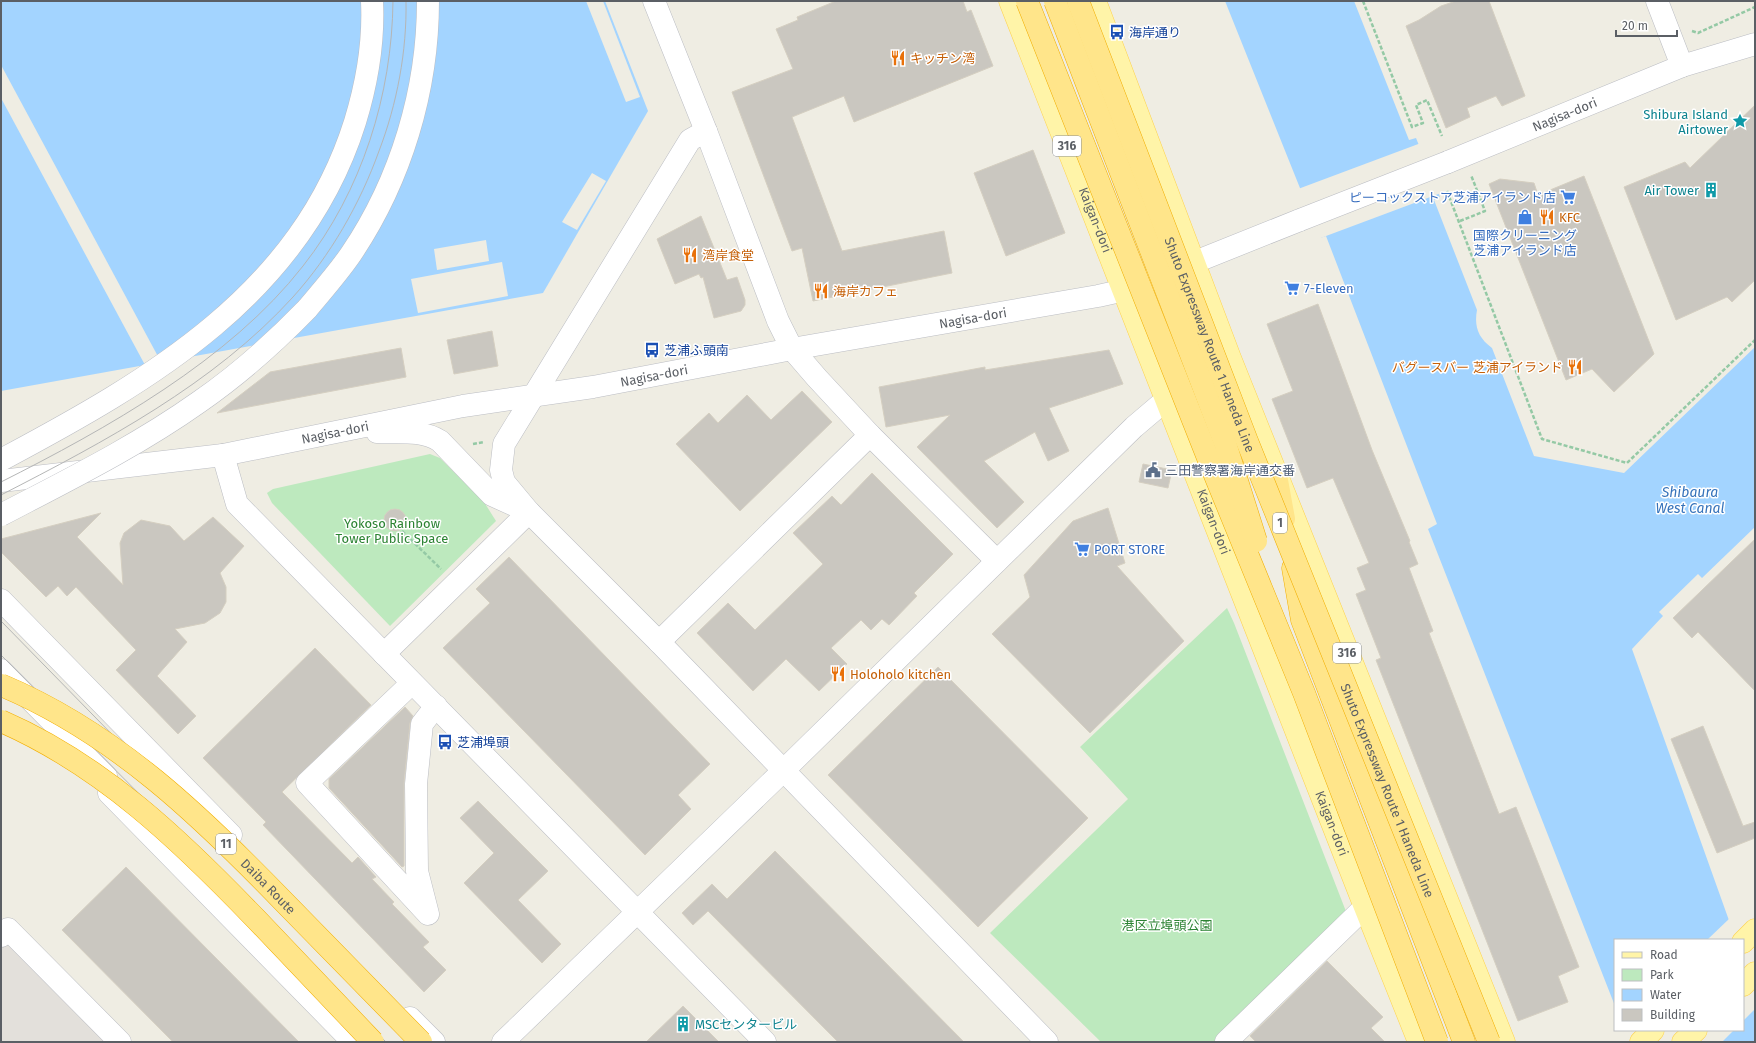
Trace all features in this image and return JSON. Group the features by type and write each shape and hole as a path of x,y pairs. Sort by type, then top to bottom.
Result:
{"highway":[{"path":"1027,1 1210,462 1304,693 1437,1042"},
{"path":"1055,1 1225,443 1304,693"},
{"name":"Shuto Expressway Route 1 Haneda Line","path":"1078,1 1246,441 1489,1042"},
{"path":"1276,475 1302,620 1464,1042"},
{"name":"Daiba Route","path":"1,684 53,710 103,740 138,764 170,791 268,885 421,1042"},
{"name":"11","path":"1,721 40,740 68,756 98,775 144,810 215,876 372,1042"}],"main road":[{"name":"Kaigan-dori","path":"1010,1 1125,290 1364,907 1419,1042"},
{"name":"316","path":"1095,1 1195,262 1230,358 1504,1042"},
{"path":"1744,941 1755,930"},
{"path":"1744,984 1755,973"},
{"path":"1641,1042 1652,1031"},
{"path":"1684,1042 1695,1031"}],"street":[{"path":"1,460 110,399 184,349 218,323 268,274 289,249 324,195 340,164 351,134 368,72 372,39 372,1"},
{"path":"1,515 90,469 145,437 200,402 282,334 307,309 330,282 351,254 369,223 386,192 399,160 412,119 426,55 428,1"},
{"path":"654,1 706,131 778,321 792,349 870,435 997,561"},
{"path":"1657,1 1682,66"},
{"name":"Nagisa-dori","path":"10,480 223,455 463,406 533,394 593,387 792,349 1125,290 1448,162 1682,66 1755,28"},
{"name":"Nagisa-dori","path":"1682,66 1755,44"},
{"path":"706,131 690,140 567,344 533,394 504,444 501,470 504,482 529,512 659,642 1047,1042"},
{"path":"502,1042 783,771 1134,427 1167,399 1230,358"},
{"path":"340,430 420,433 432,436 440,441 492,495 529,512"},
{"path":"659,642 870,435"},
{"path":"223,455 238,504 764,1042"},
{"path":"1,494 10,480"},
{"path":"384,654 529,512"},
{"path":"1,601 430,1042"},
{"path":"1,601 434,1042"},
{"path":"1,670 372,1042"},
{"path":"412,683 307,783 428,914 417,871 416,784 422,724 436,706"},
{"path":"1,684 354,1042"},
{"path":"1226,1042 1364,907"},
{"path":"1,936 8,929 120,1042"}],"path":[{"path":"1363,1 1412,127 1423,123 1416,105 1427,100 1442,136"},
{"path":"1686,28 1698,33 1755,7"},
{"path":"1460,221 1485,211 1470,172"},
{"path":"1447,191 1460,221 1542,439 1627,463 1755,340"},
{"path":"402,531 442,570"}],"shaded area":[{"path":"1,937 106,1042 1,1042"}],"green space":[{"name":"Yokoso Rainbow Tower Public Space","path":"430,454 440,458 484,502 496,521 390,626 272,503 267,493 273,489"},
{"name":"港区立埠頭公園","path":"1227,608 1347,914 1215,1042 1101,1042 990,933 1128,799 1080,747"}],"water":[{"path":"1,1 605,1 648,111 543,293 1,391"},
{"name":"Shibaura West Canal","path":"1225,1 1354,1 1409,140 1416,138 1440,197 1434,200 1477,310 1476,321 1478,331 1483,340 1492,348 1534,456 1624,473 1755,347 1755,527 1702,578 1698,574 1659,612 1663,616 1632,649 1736,939 1614,939 1614,1003 1428,529 1437,524 1326,236 1320,238"},
{"path":"1744,964 1755,994 1755,1042 1629,1042 1625,1031 1744,1031"}],"pier":[{"path":"586,1 603,1 640,97 626,102"},
{"path":"1,65 161,362 145,365 1,98"},
{"path":"1421,143 1441,193 1318,239 1298,189"},
{"path":"592,173 606,181 577,230 562,222"},
{"path":"486,240 489,261 437,270 434,249"},
{"path":"502,262 508,296 418,313 411,279"},
{"path":"1730,918 1738,939 1708,939"},
{"path":"1744,961 1755,988 1755,1009 1744,1020"},
{"path":"1623,1031 1733,1031 1722,1042 1627,1042"}],"building":[{"path":"836,1 963,1 967,12 971,10 993,66 854,122 844,96 792,117 842,251 944,231 952,273 813,301 802,248 792,251 732,92 793,69 776,29 798,20 797,17"},
{"path":"1456,1 1489,1 1525,96 1502,106 1496,96 1467,108 1470,117 1446,128 1406,26 1419,20 1441,6"},
{"name":"Air Tower","path":"1755,105 1755,280 1732,302 1727,297 1676,320 1624,187 1685,162 1690,168"},
{"path":"1033,150 1065,233 1006,256 974,173"},
{"path":"1584,176 1654,354 1614,392 1592,369 1566,380 1489,184 1500,179 1534,183 1538,195"},
{"path":"701,216 727,280 737,277 745,300 745,305 741,311 714,318 703,277 701,278 699,274 675,284 657,239"},
{"path":"1318,304 1372,450 1410,541 1409,542 1418,564 1409,568 1433,631 1429,633 1499,814 1516,807 1579,967 1558,976 1568,1002 1518,1021 1376,660 1381,658 1356,594 1366,590 1357,568 1369,563 1333,478 1307,488 1272,399 1293,391 1267,324"},
{"path":"492,331 498,366 454,374 447,340"},
{"path":"401,348 406,377 217,413 270,372"},
{"path":"1109,350 1123,384 1049,408 1069,451 1048,461 1035,432 984,461 1024,502 997,528 917,447 950,415 886,427 879,387 985,367 985,370"},
{"path":"802,391 832,422 740,511 676,444 709,413 718,423 747,395 771,420"},
{"path":"1143,464 1172,470 1168,488 1139,482"},
{"path":"872,473 953,554 914,593 917,596 889,625 882,619 871,630 861,620 831,648 847,664 819,691 786,659 753,691 697,633 728,603 755,630 823,564 793,533 832,496 841,505"},
{"path":"1108,508 1125,563 1117,566 1184,641 1090,733 992,634 1030,597 1024,575 1073,521"},
{"path":"395,509 403,512 406,520 403,528 395,531 387,528 384,520 387,512"},
{"path":"101,513 77,537 123,585 120,543 124,533 141,520 170,526 184,541 213,517 244,546 220,573 226,587 226,602 220,613 205,623 175,629 187,642 157,676 196,716 178,734 116,670 136,650 76,587 67,596 58,586 46,597 1,552 1,539"},
{"path":"1755,539 1755,691 1698,632 1692,638 1673,618"},
{"path":"509,557 710,764 678,795 691,809 645,855 443,648 490,603 476,589"},
{"path":"315,648 371,705 282,792 352,863 358,857 376,877 372,879 394,902 392,904 429,942 423,947 446,970 424,992 263,825 266,822 203,758"},
{"path":"938,667 1088,818 978,927 828,775"},
{"path":"405,707 413,716 410,723 404,783 404,866 402,867 329,788 329,779"},
{"path":"1703,726 1743,826 1755,822 1755,838 1717,853 1671,739"},
{"path":"478,801 548,871 518,900 561,944 542,963 464,883 494,853 460,818"},
{"path":"775,851 964,1042 838,1042 708,911 693,925 682,913 712,884 727,899"},
{"path":"126,867 299,1042 173,1042 62,930"},
{"path":"1327,961 1383,1017 1371,1028 1385,1042 1256,1042 1250,1036"},
{"name":"MSCセンタービル","path":"683,1006 719,1042 646,1042"}],"tram line":[{"path":"1,482 82,439 123,415 203,362 240,332 273,300 303,266 324,237 342,206 370,141 380,106 387,72 393,1"},
{"path":"1,495 118,432 193,384 229,357 262,328 307,281 331,247 353,210 371,171 385,133 400,77 405,39 406,1"},
{"path":"1,621 413,1042"},
{"path":"1,655 386,1042"}],"place":[{"name":"海岸通り","path":"1117,32"},
{"name":"キッチン湾","path":"898,58"},
{"name":"Shibura Island Airtower","path":"1740,121"},
{"name":"Air Tower","path":"1711,190"},
{"name":"ピーコックストア芝浦アイランド店","path":"1568,197"},
{"name":"国際クリーニング 芝浦アイランド店","path":"1525,217"},
{"name":"KFC","path":"1547,217"},
{"name":"湾岸食堂","path":"690,255"},
{"name":"7-Eleven","path":"1292,288"},
{"name":"海岸カフェ","path":"821,291"},
{"name":"芝浦ふ頭南","path":"652,350"},
{"name":"バグースバー 芝浦アイランド","path":"1575,367"},
{"name":"三田警察署海岸通交番","path":"1153,470"},
{"name":"PORT STORE","path":"1082,549"},
{"name":"Holoholo kitchen","path":"838,674"},
{"name":"芝浦埠頭","path":"445,742"},
{"name":"MSCセンタービル","path":"683,1024"}]}
